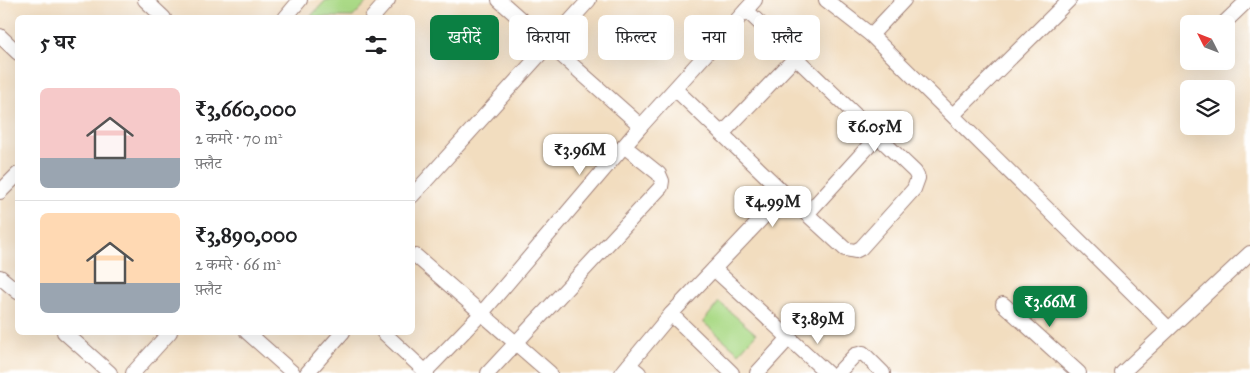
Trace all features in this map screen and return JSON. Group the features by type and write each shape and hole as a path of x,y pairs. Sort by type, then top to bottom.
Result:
{"street":[{"path":"145,0 161,15"},
{"path":"288,15 300,0"},
{"path":"375,15 388,0"},
{"path":"499,0 516,15"},
{"path":"576,15 589,0"},
{"path":"826,0 871,35 954,114 1168,328"},
{"path":"871,35 904,0"},
{"path":"954,114 1069,0"},
{"path":"1232,15 1248,0"},
{"path":"386,335 425,373 481,314 641,126 751,5 760,15"},
{"path":"0,36 15,50"},
{"path":"415,193 536,60"},
{"path":"567,60 641,126"},
{"path":"722,134 793,60"},
{"path":"675,89 785,194 850,252 861,248 917,183 915,172 799,60"},
{"path":"807,214 878,136"},
{"path":"488,373 661,187 662,181 659,174 624,146"},
{"path":"0,192 15,177"},
{"path":"630,370 670,314 785,194"},
{"path":"1122,373 1250,253"},
{"path":"415,257 550,373"},
{"path":"714,269 827,373"},
{"path":"1003,304 1079,373"},
{"path":"670,314 732,373"},
{"path":"67,335 110,373"},
{"path":"133,373 167,335"},
{"path":"250,335 293,373"},
{"path":"307,373 340,335"},
{"path":"757,373 789,338"},
{"path":"838,373 855,356 863,353 884,373"}],"green space":[{"path":"326,0 369,0 355,15 312,15"},
{"path":"719,302 756,334 739,353 703,322"}]}
